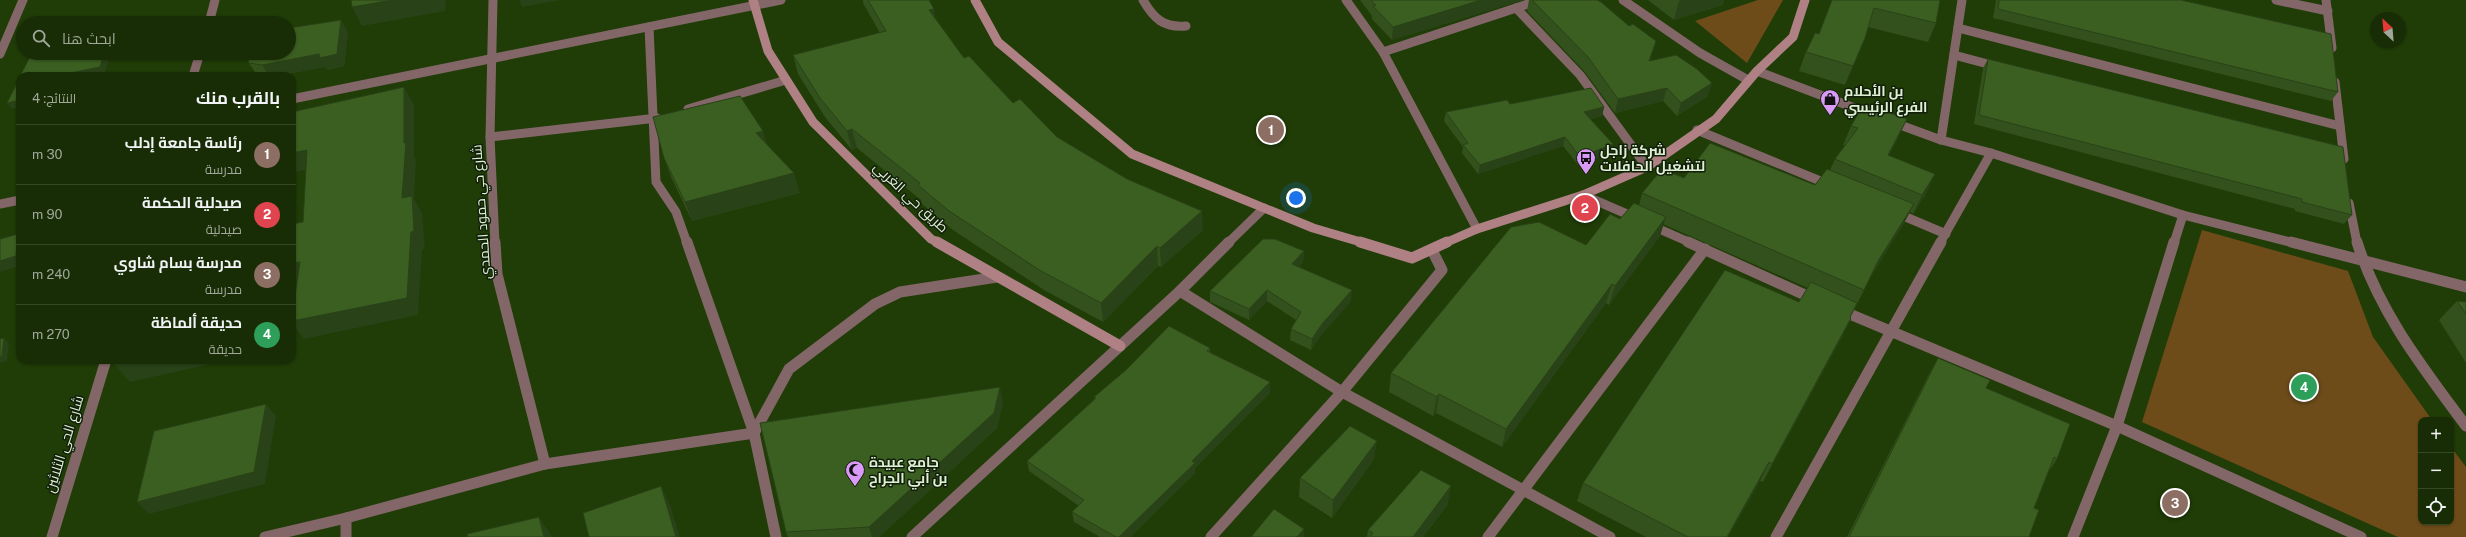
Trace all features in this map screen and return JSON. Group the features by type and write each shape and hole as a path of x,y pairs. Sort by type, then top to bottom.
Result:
{"street":[{"path":"16,16 23,0"},
{"path":"211,16 215,0"},
{"name":"شارع حي حمود الحمدي","path":"493,0 490,137 497,274 545,464"},
{"path":"296,98 649,27 754,3 781,0"},
{"path":"975,0 998,42 1132,154 1313,228 1412,258 1477,230 1584,195 1647,167 1697,130 1716,119 1748,80 1793,37 1805,0"},
{"path":"1143,0 1152,15 1160,23 1171,28 1186,26"},
{"path":"1346,0 1382,52 1477,230"},
{"path":"1382,52 1540,0"},
{"path":"1623,0 1700,53 1748,80"},
{"path":"1941,140 1962,0"},
{"path":"2276,0 2328,11"},
{"path":"2326,0 2328,11 2326,36 2333,59"},
{"name":"طريق حي الغربي","path":"754,3 768,51 813,122 931,239 1120,346"},
{"path":"1516,8 1580,75 1647,167"},
{"path":"0,54 16,16"},
{"path":"649,27 656,182 676,212 754,433 776,537"},
{"path":"1958,28 2340,126"},
{"path":"1954,55 2008,69"},
{"path":"194,72 198,60"},
{"path":"1757,71 1941,140 1991,153 2183,215 2466,288"},
{"path":"2335,74 2340,126 2339,152 2345,167"},
{"path":"682,111 786,80"},
{"path":"490,137 652,120 667,115"},
{"path":"1697,130 1836,188"},
{"path":"1776,537 1991,153"},
{"path":"1584,195 1890,333 2117,426 2361,537"},
{"path":"2348,196 2350,217 2363,262 2395,329 2466,426"},
{"path":"0,204 16,201"},
{"path":"912,537 1180,291 1264,208"},
{"path":"1887,209 1946,234"},
{"path":"2073,537 2117,426 2183,215"},
{"path":"1488,537 1705,249"},
{"path":"1211,537 1342,392 1442,270 1432,250"},
{"path":"754,433 789,369 875,304 900,292 997,277"},
{"path":"1180,291 1342,392 1610,537"},
{"name":"شارع الحي الثلاثين","path":"52,537 105,364"},
{"path":"265,537 346,518 545,464 754,433"},
{"path":"346,518 346,537"}],"shaded area":[{"path":"1758,0 1783,0 1747,63 1695,21"},
{"path":"2202,230 2348,271 2373,337 2430,417 2418,417 2418,525 2454,525 2454,451 2466,467 2466,537 2398,537 2142,422"}],"building":[{"path":"351,0 393,0 352,7"},
{"path":"868,0 929,0 934,9 929,10 964,58 969,56 1013,103 1020,99 1057,137 1127,179 1202,211 1160,248 1157,246 1101,303 1041,271 949,211 918,185 920,183 852,129 847,131 820,98 793,55 886,31"},
{"path":"1371,0 1481,0 1393,27 1373,6 1376,5"},
{"path":"1532,0 1597,0 1629,26 1633,24 1656,41 1649,61 1676,55 1697,69 1712,83 1681,103 1667,88 1618,99 1588,57"},
{"path":"1832,0 1940,0 1936,23 1874,8 1865,38 1853,66 1806,52 1815,33 1819,34"},
{"path":"1999,0 2181,0 2331,34 2338,92 1998,9"},
{"path":"341,20 337,54 320,58 319,54 296,58 296,27"},
{"path":"1988,59 2343,147 2352,215 2302,202 2302,199 1979,115"},
{"path":"28,60 102,60 100,67 76,72 22,72"},
{"path":"248,60 288,60 262,65 249,63"},
{"path":"16,85 16,101 7,103"},
{"path":"404,87 404,143 406,142 402,198 412,196 414,231 411,232 407,298 296,320 296,288 300,262 296,262 296,223 303,222 307,150 296,152 296,111"},
{"path":"1591,88 1604,107 1584,112 1613,144 1580,157 1565,137 1480,165 1463,145 1468,143 1446,112 1507,100 1510,104"},
{"path":"740,96 763,131 756,133 794,173 685,202 664,158 653,117"},
{"path":"1864,104 1907,119 1888,155 1935,174 1922,195 1835,159 1858,128 1851,126"},
{"path":"1710,143 1815,185 1827,169 1914,204 1878,261 1864,290 1642,193 1662,169 1684,178"},
{"path":"1634,203 1666,217 1615,286 1612,284 1506,429 1439,394 1437,397 1391,373 1511,227 1539,222 1586,245 1610,214 1620,219"},
{"path":"16,235 16,256 0,261 0,239"},
{"path":"1263,239 1275,239 1304,251 1292,264 1352,290 1322,324 1312,339 1291,329 1301,312 1267,290 1249,309 1210,291"},
{"path":"1725,270 1799,302 1811,282 1857,303 1850,317 1851,318 1772,464 1769,462 1727,537 1688,537 1583,483"},
{"path":"2457,301 2466,302 2466,314"},
{"path":"1169,326 1210,348 1207,351 1270,382 1192,461 1195,463 1119,537 1116,537 1072,512 1084,500 1027,461 1096,398 1094,397 1126,370"},
{"path":"4,338 2,356 0,357 0,339"},
{"path":"1938,358 1990,380 1986,388 2070,424 2057,459 2054,457 2034,508 2039,510 2029,537 1849,537"},
{"name":"جامع عبيدة بن أبي الجراح","path":"1000,387 994,413 869,527 786,532 760,423"},
{"path":"266,404 254,472 137,502 154,431"},
{"path":"1350,426 1377,441 1333,500 1300,478"},
{"path":"1421,470 1451,486 1413,537 1370,537 1373,533 1368,530"},
{"path":"661,486 676,537 589,537 583,513"},
{"path":"1274,509 1304,529 1297,537 1251,537"},
{"path":"539,517 544,537 468,537 467,534"}],"place":[{"name":"بن الأحلام الفرع الرئيسي","path":"1830,116"},
{"name":"رئاسة جامعة إدلب","path":"1271,130"},
{"name":"شركة زاجل لتشغيل الحافلات","path":"1586,175"},
{"name":"صيدلية الحكمة","path":"1585,208"},
{"name":"حديقة ألماظة","path":"2304,387"},
{"name":"جامع عبيدة بن أبي الجراح","path":"855,487"},
{"name":"مدرسة بسام شاوي","path":"2175,503"}]}
